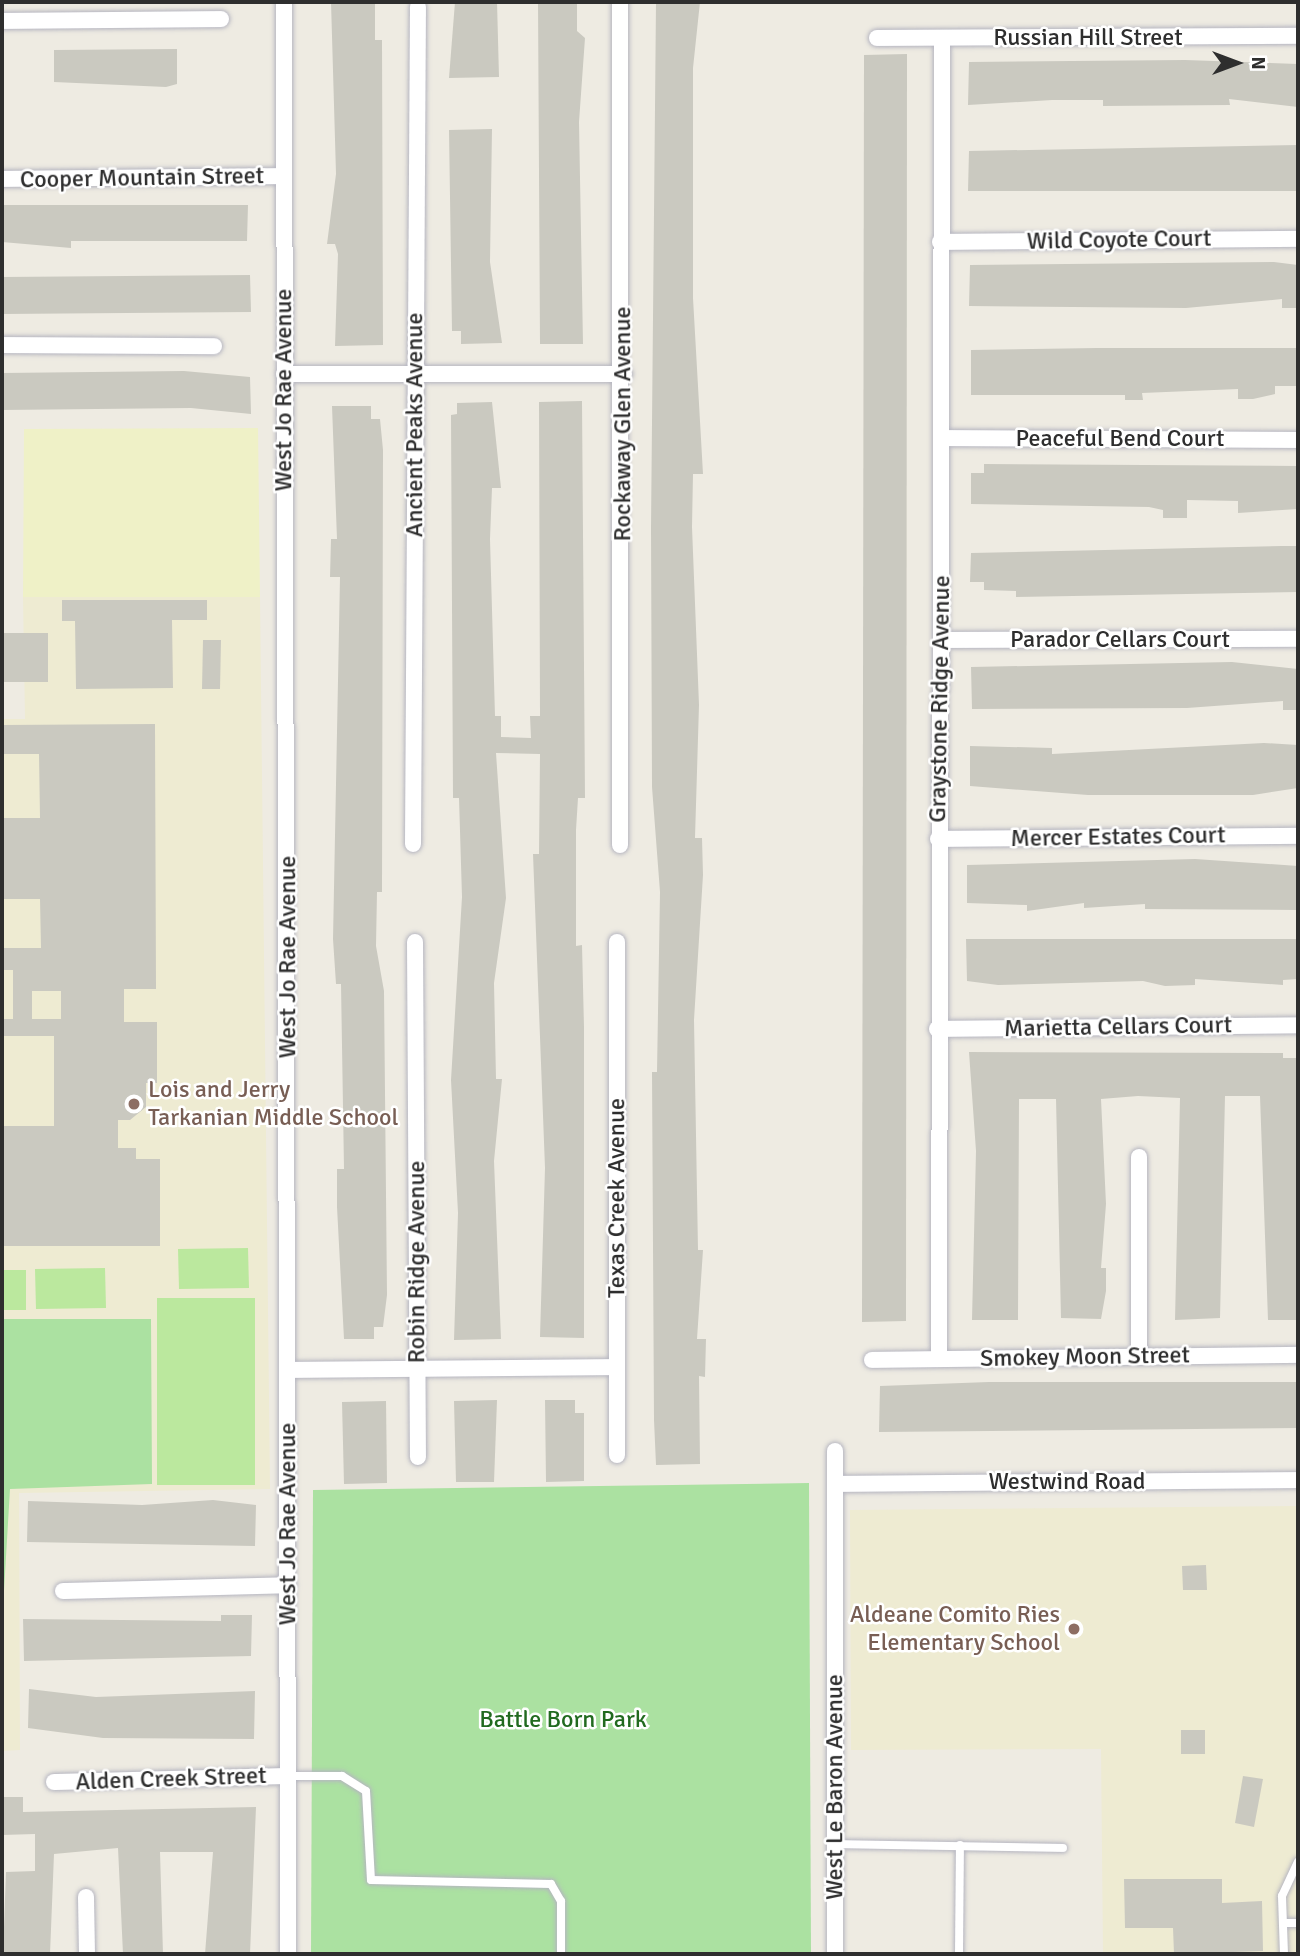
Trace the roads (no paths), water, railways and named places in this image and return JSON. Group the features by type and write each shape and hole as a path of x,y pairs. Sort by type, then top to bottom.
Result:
{"street":[{"name":"West Jo Rae Avenue","path":"284,2 282,176 289,1370 288,1954"},
{"name":"Rockaway Glen Avenue","path":"620,2 624,374 620,845"},
{"name":"Ancient Peaks Avenue","path":"413,844 418,7"},
{"path":"2,21 221,19"},
{"name":"Russian Hill Street","path":"877,38 1298,36"},
{"name":"Graystone Ridge Avenue","path":"939,1359 937,1029 942,39"},
{"name":"Cooper Mountain Street","path":"2,179 282,176"},
{"name":"Wild Coyote Court","path":"940,242 1298,239"},
{"path":"2,345 214,346"},
{"path":"284,374 624,374"},
{"name":"Peaceful Bend Court","path":"941,438 1298,440"},
{"name":"Parador Cellars Court","path":"941,640 1298,639"},
{"name":"Mercer Estates Court","path":"938,839 1298,836"},
{"name":"Robin Ridge Avenue","path":"415,942 418,1457"},
{"name":"Texas Creek Avenue","path":"617,942 617,1455"},
{"name":"Marietta Cellars Court","path":"937,1029 1298,1025"},
{"path":"1139,1157 1139,1357"},
{"name":"Smokey Moon Street","path":"872,1360 1298,1354"},
{"path":"289,1370 617,1367"},
{"name":"West Le Baron Avenue","path":"835,1451 835,1954"},
{"name":"Westwind Road","path":"835,1484 1298,1480"},
{"path":"63,1591 288,1586"},
{"name":"Alden Creek Street","path":"54,1782 288,1776"},
{"path":"86,1897 87,1954"}],"lane":[{"path":"288,1776 342,1776 366,1791 371,1880 551,1885 561,1901 561,1954"},
{"path":"835,1844 1063,1848"},
{"path":"959,1954 960,1845"},
{"path":"1284,1954 1282,1896 1298,1862"},
{"path":"1283,1923 1298,1923"}],"place":[{"name":"Lois and Jerry Tarkanian Middle School","path":"134,1104"},
{"name":"Aldeane Comito Ries Elementary School","path":"1074,1629"}],"park label":[{"name":"Battle Born Park","path":"563,1720"}]}
